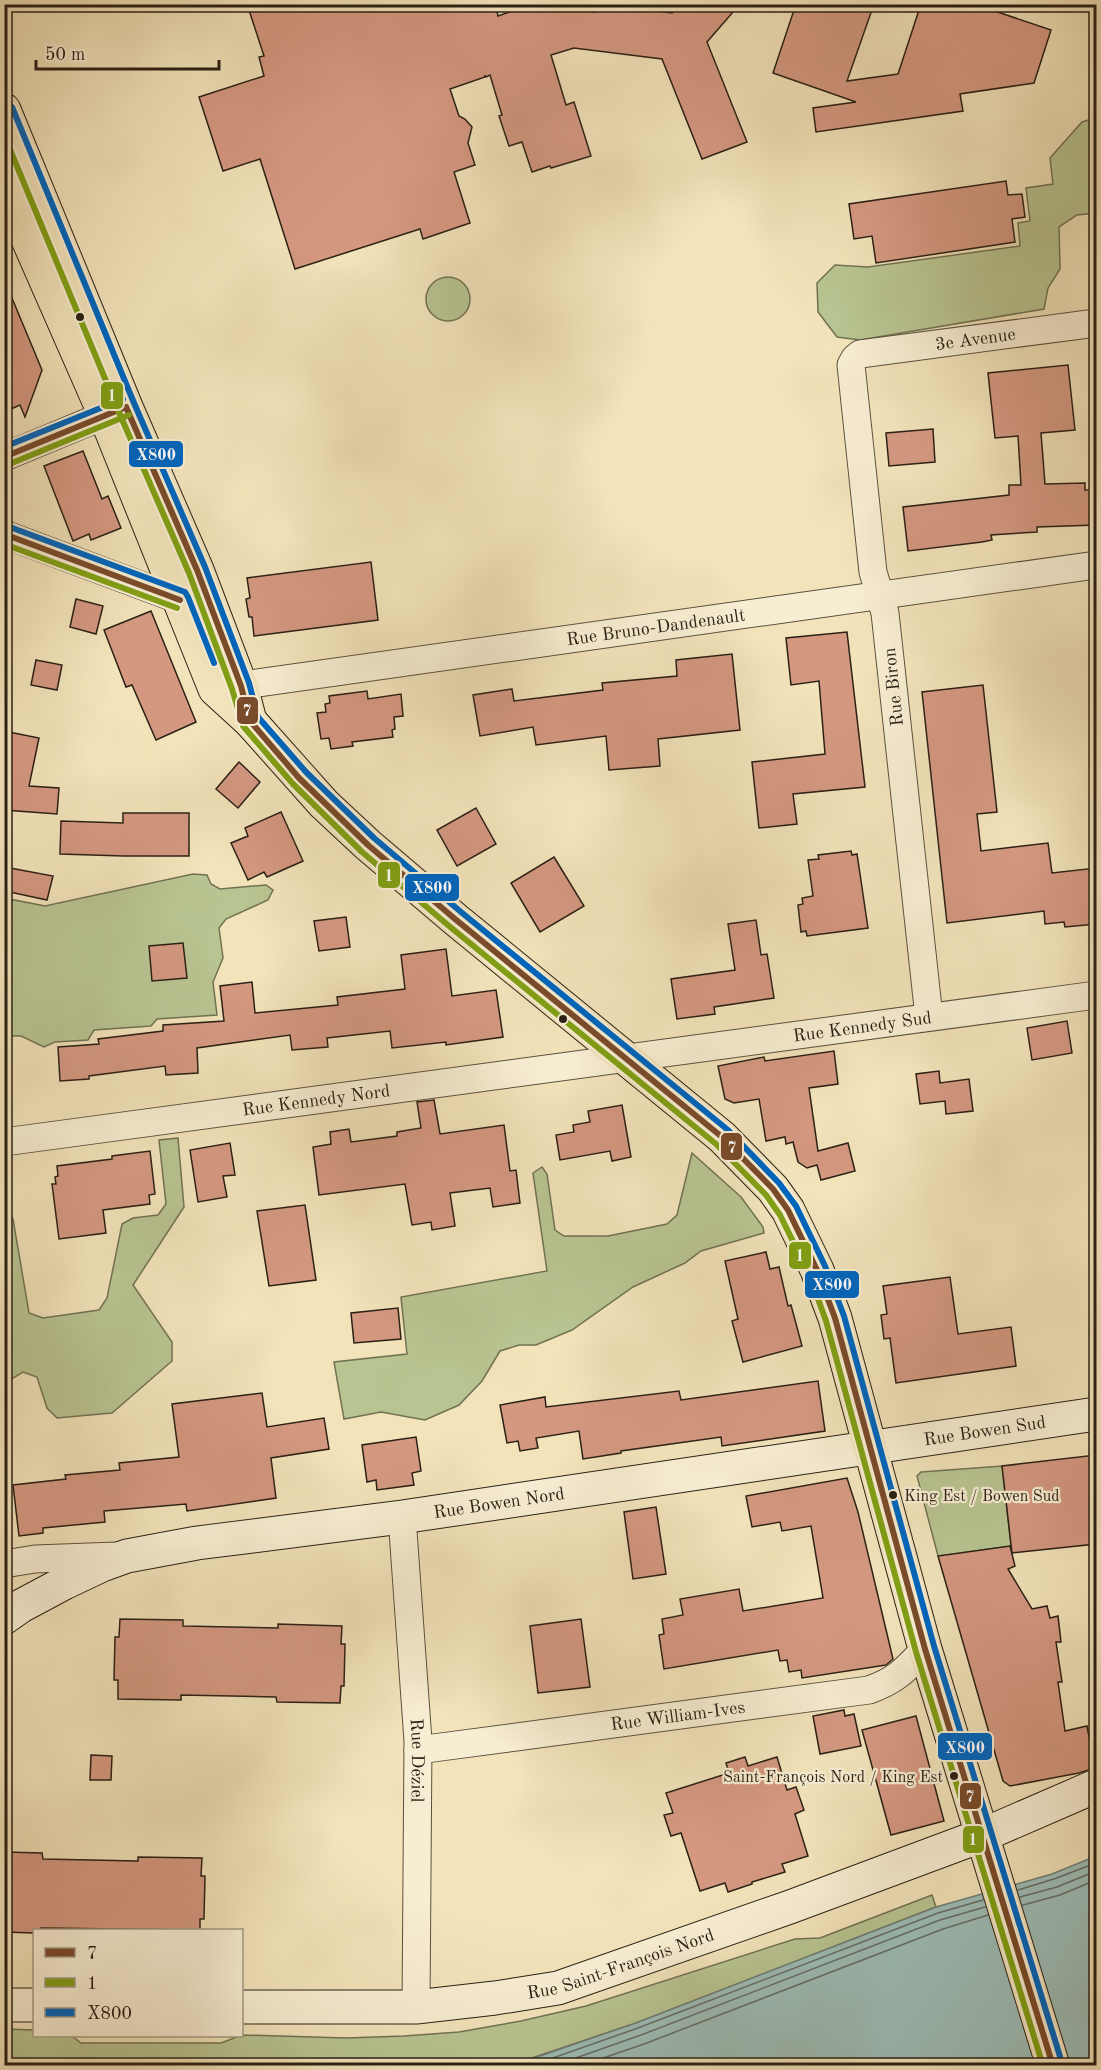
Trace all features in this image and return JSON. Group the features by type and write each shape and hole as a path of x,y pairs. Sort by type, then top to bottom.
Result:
{"main road":[{"path":"4,110 116,411 180,600 228,687 250,721 299,778 368,845 722,1137 773,1189 788,1210 817,1270 835,1318 925,1649 1053,2066"},
{"path":"4,185 196,570 228,687"}],"street":[{"name":"3e Avenue","path":"855,358 860,354 1096,323"},
{"name":"Rue Biron","path":"855,358 851,365 851,374 873,572 885,613 929,1017"},
{"path":"4,458 116,411"},
{"path":"4,534 180,600"},
{"name":"Rue Bruno-Dandenault","path":"228,687 1096,564"},
{"name":"Rue Kennedy Sud","path":"627,1058 1096,995"},
{"name":"Rue Kennedy Nord","path":"4,1142 627,1058"},
{"name":"Rue Bowen Sud","path":"871,1446 1096,1413"},
{"name":"Rue Bowen Nord","path":"4,1563 35,1559 127,1556 871,1446"},
{"name":"Rue Déziel","path":"402,1517 418,1750 416,2007"},
{"name":"Rue Bowen Nord","path":"4,1618 64,1583 127,1556"},
{"name":"Rue William-Ives","path":"418,1750 868,1690 886,1684 901,1675 925,1649"},
{"name":"Rue Saint-François Nord","path":"243,2007 416,2007 558,1988 790,1907 983,1835 1096,1786"},
{"path":"4,2005 33,2005"}],"green space":[{"path":"1096,120 1096,213 1077,215 1059,227 1060,269 1048,288 1044,309 860,340 837,337 818,312 817,283 835,265 868,267 1020,246 1018,223 1030,221 1026,188 1053,184 1050,158 1082,122"},
{"path":"448,277 457,278 464,283 469,290 469,308 464,315 457,320 448,321 439,320 432,315 427,308 426,299 427,290 432,283 439,278"},
{"path":"193,874 207,875 211,884 220,889 266,885 273,890 268,900 226,919 219,928 223,958 213,982 217,1015 157,1019 151,1026 94,1030 88,1040 55,1042 44,1047 21,1036 5,1036 4,898 45,906"},
{"path":"178,1138 184,1207 133,1285 172,1342 172,1361 112,1413 57,1418 47,1408 37,1377 23,1372 5,1383 5,1209 13,1219 29,1313 43,1318 99,1310 107,1298 122,1224 133,1218 158,1215 166,1204 159,1140"},
{"path":"692,1153 741,1197 763,1227 764,1233 701,1251 685,1263 633,1287 572,1330 536,1345 519,1345 500,1351 482,1381 459,1405 425,1420 381,1412 344,1419 334,1362 407,1354 401,1297 547,1271 533,1173 542,1167 547,1174 555,1230 564,1236 608,1236 667,1224 677,1215"},
{"path":"1002,1466 1011,1546 938,1556 917,1476 921,1472"},
{"path":"932,1895 936,1907 636,2023 511,2065 5,2065 4,2029 33,2030 33,2037 73,2037 81,2043 221,2043 243,2037 243,2035 346,2038 459,2032 586,2006 795,1939 820,1938"}],"water":[{"path":"1096,1856 1096,2065 511,2066 636,2023 936,1907 1052,1874"}],"building":[{"path":"247,4 495,4 498,16 532,4 556,4 557,8 595,12 596,4 606,4 672,13 679,4 740,4 707,42 747,142 702,159 662,59 574,48 551,55 566,105 574,102 591,156 532,172 522,142 509,146 499,116 502,115 490,75 486,77 485,75 485,77 450,89 459,116 472,127 468,143 475,165 454,172 470,223 423,239 420,229 295,269 260,159 223,171 199,97 264,76 259,57 264,56"},
{"path":"796,4 874,4 847,81 898,74 921,4 974,4 1051,30 1034,83 960,94 963,111 816,132 813,108 856,102 773,73"},
{"path":"1006,181 1008,195 1022,194 1025,217 1012,219 1015,242 876,263 872,236 854,239 849,204"},
{"path":"4,279 42,370 25,417 20,405 4,412"},
{"path":"1068,365 1075,430 1041,433 1045,484 1085,483 1085,490 1096,490 1096,525 1037,527 1037,532 991,535 992,540 982,542 908,551 903,507 1009,495 1009,485 1021,485 1018,436 995,438 988,373"},
{"path":"933,429 935,462 889,466 886,433"},
{"path":"83,451 102,499 108,496 121,528 91,540 89,534 73,541 44,466"},
{"path":"371,562 378,620 254,636 252,617 249,617 246,599 250,598 247,578"},
{"path":"76,599 103,606 96,634 70,627"},
{"path":"151,611 196,722 156,740 132,685 126,687 104,630"},
{"path":"847,632 865,787 793,794 797,824 759,828 752,762 825,754 819,681 791,685 786,638"},
{"path":"732,654 740,730 658,739 660,766 609,770 606,736 536,745 533,727 480,736 473,695 512,689 514,701 603,690 602,683 677,676 676,660"},
{"path":"36,660 62,665 57,690 31,685"},
{"path":"983,685 997,812 977,814 981,851 1048,843 1052,873 1096,868 1096,924 1065,927 1064,922 1045,924 1044,911 947,923 922,692"},
{"path":"367,691 368,699 401,694 403,716 394,717 393,737 352,742 353,746 331,749 329,738 321,739 317,713 326,712 325,704 330,703 329,696"},
{"path":"4,731 39,738 29,786 59,788 57,814 4,810"},
{"path":"239,762 260,782 238,808 216,789"},
{"path":"476,808 496,844 457,866 437,830"},
{"path":"281,812 303,861 267,877 264,872 248,880 231,843 248,836 245,828"},
{"path":"123,813 189,813 189,856 60,854 61,821 123,823"},
{"path":"851,851 852,855 857,854 868,928 807,936 806,931 801,932 798,905 803,904 802,898 813,896 808,860 819,859 818,855"},
{"path":"554,857 584,906 540,932 511,883"},
{"path":"10,868 53,876 47,900 5,891"},
{"path":"346,917 350,947 319,951 314,921"},
{"path":"756,920 761,955 767,954 774,998 714,1007 715,1014 677,1019 671,979 735,970 728,924"},
{"path":"183,943 187,978 152,981 149,946"},
{"path":"446,949 452,996 496,990 503,1037 446,1045 446,1042 392,1048 390,1031 327,1038 328,1047 292,1050 290,1035 197,1048 198,1073 166,1075 165,1066 89,1076 89,1079 60,1081 58,1047 99,1044 98,1039 163,1031 163,1025 224,1021 220,986 252,982 255,1013 338,1005 337,997 405,989 401,955"},
{"path":"1067,1021 1072,1053 1032,1060 1027,1028"},
{"path":"834,1051 838,1084 809,1088 818,1151 848,1143 855,1171 821,1180 817,1165 807,1168 798,1162 793,1142 786,1144 785,1137 766,1141 759,1099 734,1103 725,1099 718,1066 764,1057 765,1061"},
{"path":"939,1071 940,1083 969,1079 973,1111 946,1114 945,1101 920,1104 916,1074"},
{"path":"434,1100 440,1134 504,1125 510,1171 516,1170 520,1203 493,1207 490,1188 450,1193 455,1226 432,1230 431,1222 412,1225 405,1184 319,1195 313,1147 331,1144 330,1132 349,1129 351,1142 397,1136 397,1132 421,1128 417,1102"},
{"path":"622,1105 631,1157 612,1161 610,1151 560,1160 556,1135 574,1132 573,1125 590,1122 588,1111"},
{"path":"230,1143 235,1175 223,1176 227,1197 198,1202 190,1150"},
{"path":"150,1151 155,1194 149,1195 150,1204 103,1210 106,1233 59,1239 52,1184 56,1184 57,1166 112,1159 112,1156"},
{"path":"305,1205 316,1280 269,1286 257,1211"},
{"path":"766,1252 770,1269 779,1267 788,1306 791,1305 802,1346 743,1362 732,1321 738,1319 725,1261"},
{"path":"950,1277 958,1334 1011,1327 1016,1366 896,1383 890,1338 884,1339 881,1315 887,1314 883,1286"},
{"path":"398,1308 401,1339 354,1343 351,1313"},
{"path":"818,1381 825,1431 722,1446 721,1437 621,1451 621,1453 583,1459 579,1431 536,1438 538,1448 520,1451 518,1441 507,1443 500,1405 545,1397 546,1407 679,1391 681,1400"},
{"path":"262,1393 267,1427 324,1418 329,1449 271,1458 276,1498 187,1511 186,1504 104,1511 105,1522 43,1528 43,1533 19,1536 13,1485 66,1479 65,1475 120,1470 119,1463 179,1457 172,1404"},
{"path":"416,1437 421,1471 412,1473 414,1485 377,1490 376,1480 367,1482 362,1445"},
{"path":"1096,1455 1096,1544 1012,1553 1002,1466"},
{"path":"847,1478 858,1512 893,1659 886,1665 802,1678 801,1670 789,1672 787,1660 780,1661 778,1650 664,1669 659,1635 664,1634 662,1619 683,1615 680,1599 739,1589 743,1611 823,1598 811,1526 782,1531 780,1522 752,1527 746,1496"},
{"path":"656,1507 666,1574 633,1579 624,1512"},
{"path":"1010,1546 1015,1566 1008,1569 1032,1609 1047,1606 1050,1618 1058,1616 1061,1642 1056,1642 1062,1682 1058,1682 1065,1731 1087,1726 1095,1768 1010,1786 1003,1781 938,1556"},
{"path":"120,1619 183,1620 183,1626 278,1628 278,1624 342,1626 341,1644 345,1644 344,1686 341,1686 340,1703 277,1702 276,1697 181,1695 181,1700 118,1699 118,1680 114,1680 115,1637 119,1637"},
{"path":"581,1619 590,1687 538,1693 530,1626"},
{"path":"844,1710 845,1716 854,1714 861,1746 820,1754 813,1716"},
{"path":"916,1716 944,1821 891,1835 862,1730"},
{"path":"91,1755 112,1756 111,1780 90,1780"},
{"path":"745,1757 748,1766 777,1757 787,1790 796,1787 804,1810 795,1814 808,1856 782,1864 785,1872 728,1892 725,1883 700,1891 681,1833 671,1836 664,1815 673,1813 666,1793 729,1773 726,1763"},
{"path":"4,1852 42,1853 43,1859 138,1861 138,1857 202,1858 201,1876 205,1876 204,1919 200,1919 200,1929 41,1928 33,1929 33,1933 4,1932"}],"transit line":[{"name":"X800","path":"12,107 134,403 205,567 249,683 258,717 306,772 374,838 728,1130 779,1183 796,1206 825,1266 844,1316 934,1646 1062,2063"},
{"name":"1","path":"4,135 118,410 189,573 232,689 243,726 293,784 362,852 716,1144 766,1195 780,1215 809,1274 826,1321 916,1652 1043,2066"},
{"name":"X800","path":"4,447 123,399"},
{"name":"7","path":"126,407 197,570 241,686 250,721 299,778 368,845 722,1137 773,1189 788,1210 817,1270 835,1318 925,1649 1053,2066"},
{"name":"7","path":"4,457 126,407"},
{"name":"1","path":"7,465 129,415"},
{"name":"X800","path":"7,526 185,592 214,663"},
{"name":"7","path":"4,534 180,600"},
{"name":"1","path":"4,544 177,608"}],"place":[{"name":"King Est / Bowen Sud","path":"893,1495"},
{"name":"Saint-François Nord / King Est","path":"954,1776"}]}
